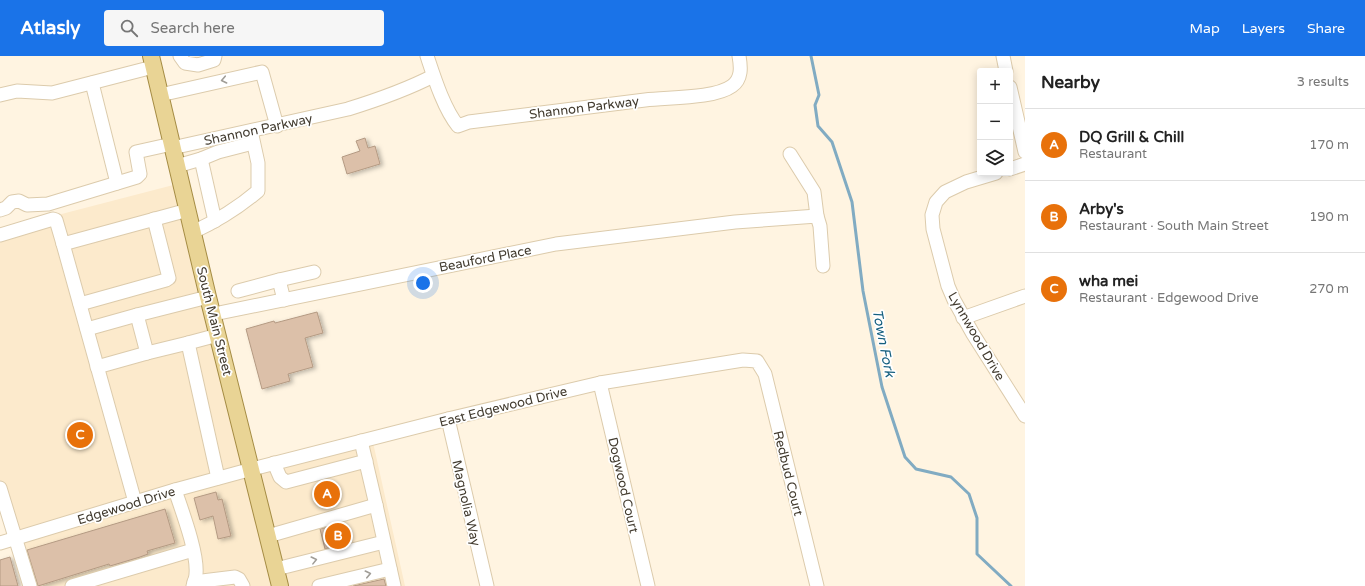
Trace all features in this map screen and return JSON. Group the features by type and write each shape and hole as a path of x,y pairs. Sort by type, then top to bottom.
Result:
{"main road":[{"name":"South Main Street","path":"152,61 208,297 214,314 280,586"}],"street":[{"path":"180,56 185,63 198,65 214,60 215,56"},
{"name":"Shannon Parkway","path":"427,56 433,76 451,119 458,126 469,122 647,99 722,92 733,86 740,75 741,68 739,56"},
{"path":"1003,56 1005,68"},
{"path":"0,95 17,91 44,94 52,93 92,83 152,61"},
{"path":"160,95 262,72 277,126"},
{"name":"Shannon Parkway","path":"117,183 137,177 140,174 136,152 172,146 252,137 277,126 369,103 409,88 433,76"},
{"path":"0,210 6,208 12,202 18,201 27,205 48,204 117,183 92,83"},
{"path":"1013,100 1025,152"},
{"path":"177,166 202,159 252,137 258,163 258,191 243,204 193,232"},
{"path":"790,154 814,192 817,216 820,226 823,266"},
{"path":"202,159 215,221"},
{"path":"1013,168 1025,164"},
{"name":"Lynnwood Drive","path":"986,176 966,182 945,192 936,202 932,215 933,229 948,286 954,300 963,318 1025,416"},
{"path":"63,244 188,210"},
{"name":"Beauford Place","path":"214,314 556,244 735,222 817,216"},
{"path":"0,234 53,218 56,220 135,502"},
{"path":"80,304 169,278 154,220"},
{"path":"238,291 314,272"},
{"path":"280,280 284,300"},
{"path":"963,318 1025,296"},
{"path":"87,329 208,297"},
{"path":"137,315 147,353"},
{"path":"98,367 218,335"},
{"path":"188,343 218,478"},
{"name":"East Edgewood Drive","path":"252,469 448,419 600,383 735,361 757,361"},
{"name":"Redbud Court","path":"757,361 765,374 817,586"},
{"name":"Dogwood Court","path":"600,383 648,586"},
{"name":"Magnolia Way","path":"448,419 487,586"},
{"path":"361,441 394,586"},
{"path":"274,463 280,477 286,482 366,461"},
{"name":"Edgewood Drive","path":"0,543 175,490 252,469"},
{"path":"0,488 30,586"},
{"path":"175,490 193,550 199,583 235,577 239,579 242,586"},
{"path":"268,536 376,505"},
{"path":"276,569 384,542"},
{"path":"72,586 193,550"},
{"path":"318,586 390,569"}],"shaded area":[{"path":"181,183 252,469 372,438 405,586 27,586 0,494 0,230"}],"building":[{"path":"365,138 368,148 375,146 380,164 347,174 342,157 360,151 356,141"},
{"path":"317,312 323,333 305,338 313,367 288,374 290,381 262,389 246,329 274,321 275,323"},
{"path":"216,492 218,500 222,499 231,536 218,539 213,516 200,520 194,498"},
{"path":"165,509 175,543 147,551 148,554 140,557 110,566 109,564 38,586 27,550"},
{"path":"342,523 347,543 325,549 320,529"},
{"path":"10,557 18,586 0,586 0,560"},
{"path":"384,579 386,586 353,586"}],"waterway":[{"name":"Town Fork","path":"811,56 819,95 815,105 818,126 832,142 852,202 863,291 882,387 905,457 916,469 951,477 969,494 977,518 977,554 1011,586"}],"place":[{"name":"wha mei","path":"80,435"},
{"name":"DQ Grill & Chill","path":"327,494"},
{"name":"Arby's","path":"338,536"}]}
